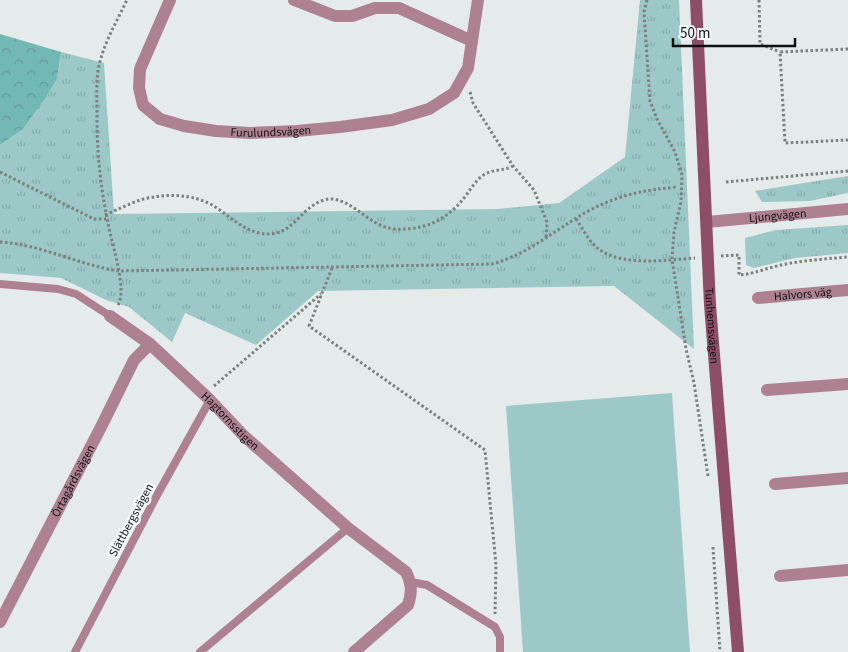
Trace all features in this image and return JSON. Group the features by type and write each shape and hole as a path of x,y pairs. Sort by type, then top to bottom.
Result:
{"street":[{"name":"Furulundsvägen","path":"170,0 140,69 139,88 143,105 160,119 184,126 216,131 297,131 392,120 429,109 454,93 468,68 478,0"},
{"path":"294,0 335,16 352,16 376,8 399,8 472,41"},
{"name":"Tunhemsvägen","path":"696,0 710,305 738,652"},
{"name":"Ljungvägen","path":"707,222 848,209"},
{"name":"Halvors väg","path":"758,298 848,290"},
{"name":"Hagtornsstigen","path":"110,316 150,344 207,397 244,436 348,528 406,572 411,582"},
{"name":"Örtagårdsvägen","path":"0,622 134,360 150,344"},
{"path":"767,390 848,384"},
{"path":"775,484 848,478"},
{"path":"780,576 848,570"},
{"path":"354,652 408,605 411,596 411,582"}],"lane":[{"path":"0,284 58,290 76,294 110,316"},
{"name":"Slättbergsvägen","path":"75,652 207,397"},
{"path":"200,652 348,528"},
{"path":"411,582 427,585 495,627 500,637 500,652"}],"path":[{"path":"110,316 121,300 119,271 105,215 100,182 97,138 98,72 101,54 127,0"},
{"path":"647,0 644,12 650,101 656,119 675,152 682,174 681,202 674,232 672,259 686,349 694,383 708,477"},
{"path":"759,0 760,44 780,52 848,48"},
{"path":"780,52 785,143 848,140"},
{"path":"466,72 473,103 513,166 534,190 546,222 546,239"},
{"path":"105,215 139,200 172,195 202,201 216,207 244,227 268,234 290,228 317,203 325,199 334,199 345,203 379,225 393,229 417,228 435,222 449,214 484,174 494,170 509,169 513,166"},
{"path":"0,172 94,219 106,219"},
{"path":"726,182 848,172"},
{"path":"0,242 22,245 98,268 119,271 492,264 510,260 576,219 614,199 640,191 677,187"},
{"path":"576,219 594,245 608,256 620,259 672,259 739,255 740,274 751,274 771,267 801,261 848,257"},
{"path":"332,268 309,326 485,450 496,565 495,627"},
{"path":"207,397 322,294"},
{"path":"713,546 720,652"}],"green space":[{"path":"640,0 679,0 694,349 614,286 318,291 256,345 185,313 172,342 129,307 106,300 61,278 0,273 0,145 23,129 45,99 57,79 61,52 104,63 114,214 497,209 559,203 625,157"},
{"path":"0,34 61,52 57,79 45,99 23,129 0,145"},
{"path":"848,176 848,193 810,201 762,202 755,191"},
{"path":"848,225 848,253 795,258 754,268 746,265 745,238 776,230"},
{"path":"672,393 690,652 523,652 506,406"}]}
